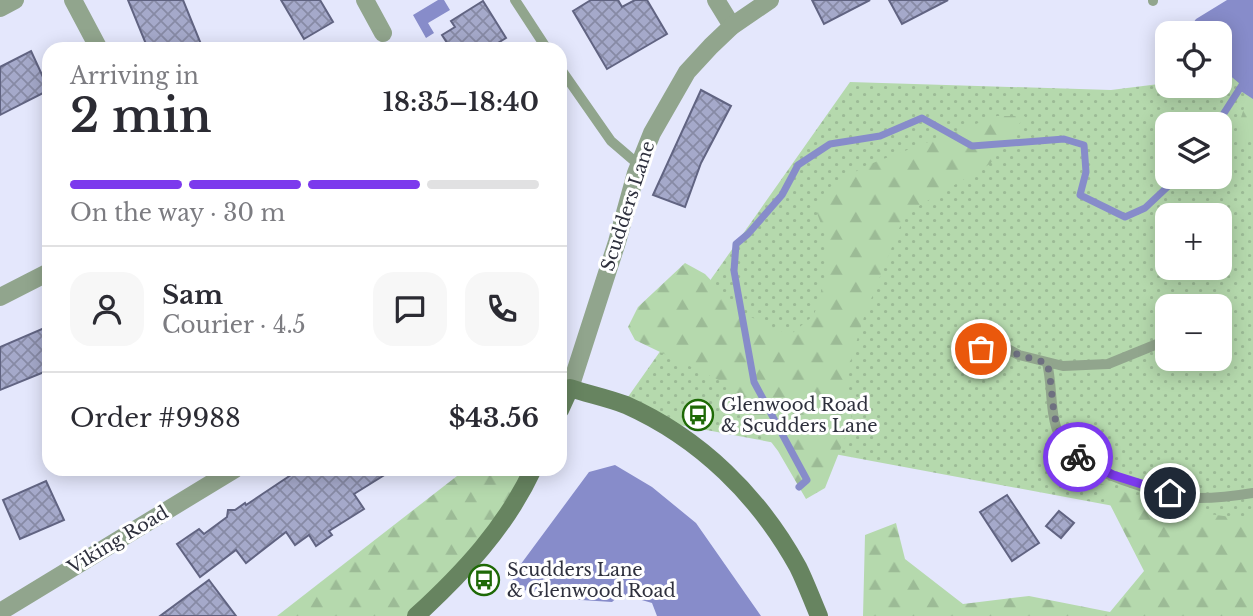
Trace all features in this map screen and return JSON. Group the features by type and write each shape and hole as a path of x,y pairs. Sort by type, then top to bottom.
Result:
{"main road":[{"name":"Scudders Lane","path":"567,395 570,388"},
{"path":"570,388 623,404 658,421 693,443 747,494 769,522 798,568 820,616"},
{"path":"416,616 459,577 484,548 530,476"}],"street":[{"path":"0,8 15,0"},
{"path":"74,0 95,42"},
{"path":"365,0 383,33"},
{"path":"716,0 732,26"},
{"name":"Scudders Lane","path":"570,388 639,165 652,133 687,72 710,46 732,26 770,0"},
{"path":"0,297 42,276"},
{"name":"Viking Road","path":"0,612 223,476"}],"lane":[{"path":"515,0 542,42"},
{"path":"567,78 611,141 639,165"},
{"path":"999,346 1019,355 1063,366 1108,364 1155,345"},
{"path":"1047,363 1052,381 1055,425 1069,450 1084,462 1113,475 1198,498 1253,493"}],"green space":[{"path":"1253,72 1253,532 658,421 623,404 850,82 1111,90 1155,84 1155,98 1232,98 1232,75"},
{"path":"1248,96 1253,99 1253,140 1234,139"},
{"path":"997,116 1025,116 990,164 905,214 864,317 846,376 852,420 825,488 806,499 778,451 727,384 635,340 628,327 638,307 685,263 705,274 742,313 790,335 814,315 827,272 827,240 817,213 825,190 865,166"},
{"path":"457,476 530,476 524,487 416,616 277,616"},
{"path":"1099,483 1172,509 1253,520 1253,616 863,616 865,535 896,523 905,559 963,604 1029,596 1110,612 1144,571"}],"water":[{"path":"438,0 444,0 450,10 428,23 434,33 426,38 413,15"},
{"path":"1227,0 1253,0 1253,99 1236,88 1240,84 1232,77 1232,21 1195,21"},
{"path":"615,465 652,487 696,523 761,616 657,616 652,603 621,594 612,602 581,600 518,589 512,582 515,572 589,472"}],"building":[{"path":"128,0 183,0 200,42 145,42"},
{"path":"281,0 320,0 333,22 304,39"},
{"path":"591,0 618,0 622,7 635,0 647,0 667,34 607,69 573,11"},
{"path":"812,0 870,0 824,24"},
{"path":"889,0 948,0 902,24"},
{"path":"483,1 506,38 499,42 446,42 442,35 455,27 451,21"},
{"path":"31,51 42,75 42,94 0,115 0,67"},
{"path":"701,90 731,106 701,163 685,207 653,195"},
{"path":"42,329 42,373 0,390 0,347"},
{"path":"290,476 383,476 354,494 364,509 329,531 332,535 316,546 309,535 295,545 286,532 246,563 236,550 200,577 177,544 199,529 204,534 227,517 228,510 235,510 245,503 246,505"},
{"path":"46,481 64,520 20,539 3,500"},
{"path":"1007,495 1039,543 1012,561 980,512"},
{"path":"1059,511 1074,523 1061,538 1046,526"},
{"path":"209,580 236,616 160,616"}],"waterway":[{"path":"1225,112 1253,68"},
{"path":"799,487 807,480 754,382 734,271 736,244 782,195 798,165 830,144 880,136 922,118 972,146 1064,139 1084,145 1086,172 1080,195 1125,217 1145,208 1165,189"}],"way so far":[{"path":"981,349 999,346 1047,363 1052,381 1055,425 1060,438 1078,457"}],"place":[{"name":"Glenwood Road & Scudders Lane","path":"698,415"},
{"name":"Scudders Lane & Glenwood Road","path":"484,580"}],"route":[{"path":"1078,457 1113,475 1170,493"}]}
